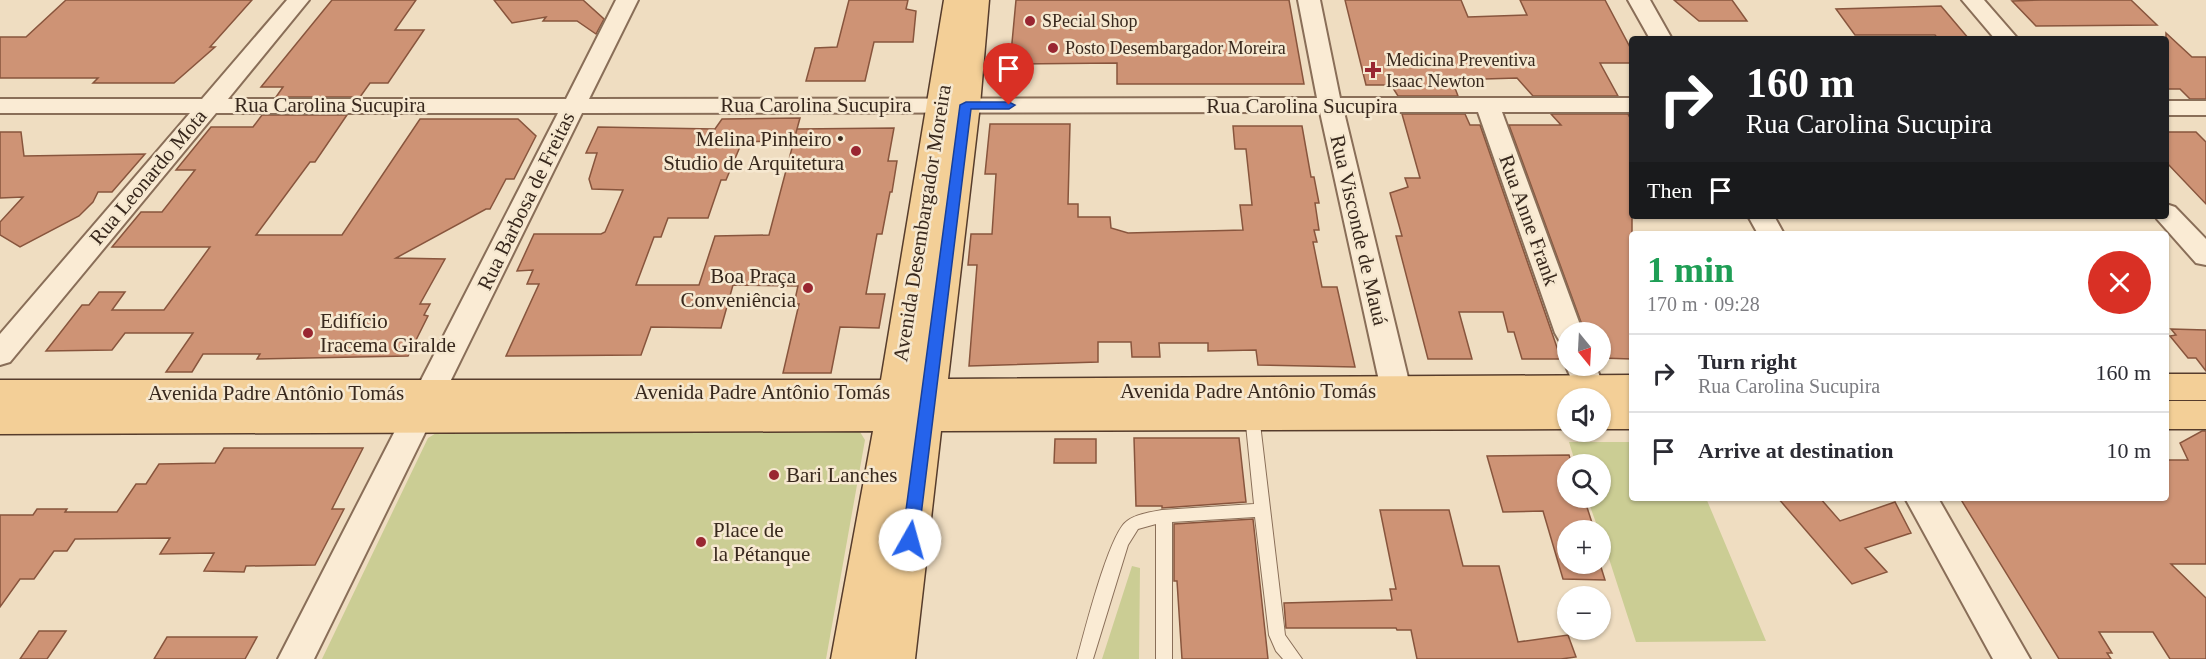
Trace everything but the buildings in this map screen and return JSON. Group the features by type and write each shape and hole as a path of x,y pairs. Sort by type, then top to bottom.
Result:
{"main road":[{"name":"Avenida Desembargador Moreira","path":"953,105 956,0"},
{"name":"Avenida Desembargador Moreira","path":"894,659 911,404 953,105 977,0"},
{"path":"2169,387 2206,387"},
{"name":"Avenida Padre Antônio Tomás","path":"1611,389 1629,388"},
{"name":"Avenida Padre Antônio Tomás","path":"0,393 424,405 911,404 1396,390 1557,390"},
{"name":"Avenida Padre Antônio Tomás","path":"1611,402 1629,413"},
{"name":"Avenida Desembargador Moreira","path":"852,659 911,404"},
{"name":"Avenida Padre Antônio Tomás","path":"911,404 1252,415 1557,415"},
{"name":"Avenida Padre Antônio Tomás","path":"0,420 424,405"},
{"path":"2169,415 2206,415"}],"street":[{"name":"Rua Leonardo Mota","path":"0,354 298,0"},
{"name":"Rua Barbosa de Freitas","path":"297,659 627,0"},
{"name":"Rua Visconde de Mauá","path":"1309,0 1330,106 1396,390"},
{"path":"1640,0 1659,36"},
{"path":"1972,0 2004,36"},
{"name":"Rua Carolina Sucupira","path":"0,106 1629,105"},
{"name":"Rua Anne Frank","path":"1488,106 1565,322"},
{"path":"2169,108 2206,108"},
{"path":"2169,216 2206,256"},
{"path":"1923,501 2012,659"}],"lane":[{"path":"1252,415 1277,636 1282,646 1294,659"},
{"path":"1085,659 1126,533 1134,523 1164,517 1262,510"},
{"path":"1164,517 1164,659"}],"green space":[{"path":"857,427 865,440 826,659 322,659 428,438 443,429"},
{"path":"1569,442 1629,442 1629,501 1707,501 1766,641 1636,642 1611,565 1611,520 1595,520 1591,508 1611,508 1611,454 1573,454"},
{"path":"1132,566 1140,568 1139,659 1102,659"}],"place":[{"name":"SPecial Shop","path":"1030,21"},
{"name":"Posto Desembargador Moreira","path":"1053,48"},
{"name":"Medicina Preventiva Isaac Newton","path":"1373,70"},
{"name":"Melina Pinheiro • Studio de Arquitetura","path":"856,151"},
{"name":"Boa Praça Conveniência","path":"808,288"},
{"name":"Edifício Iracema Giralde","path":"308,333"},
{"name":"Bari Lanches","path":"774,475"},
{"name":"Place de la Pétanque","path":"701,542"}],"route":[{"path":"910,540 966,105 1009,105"}]}
